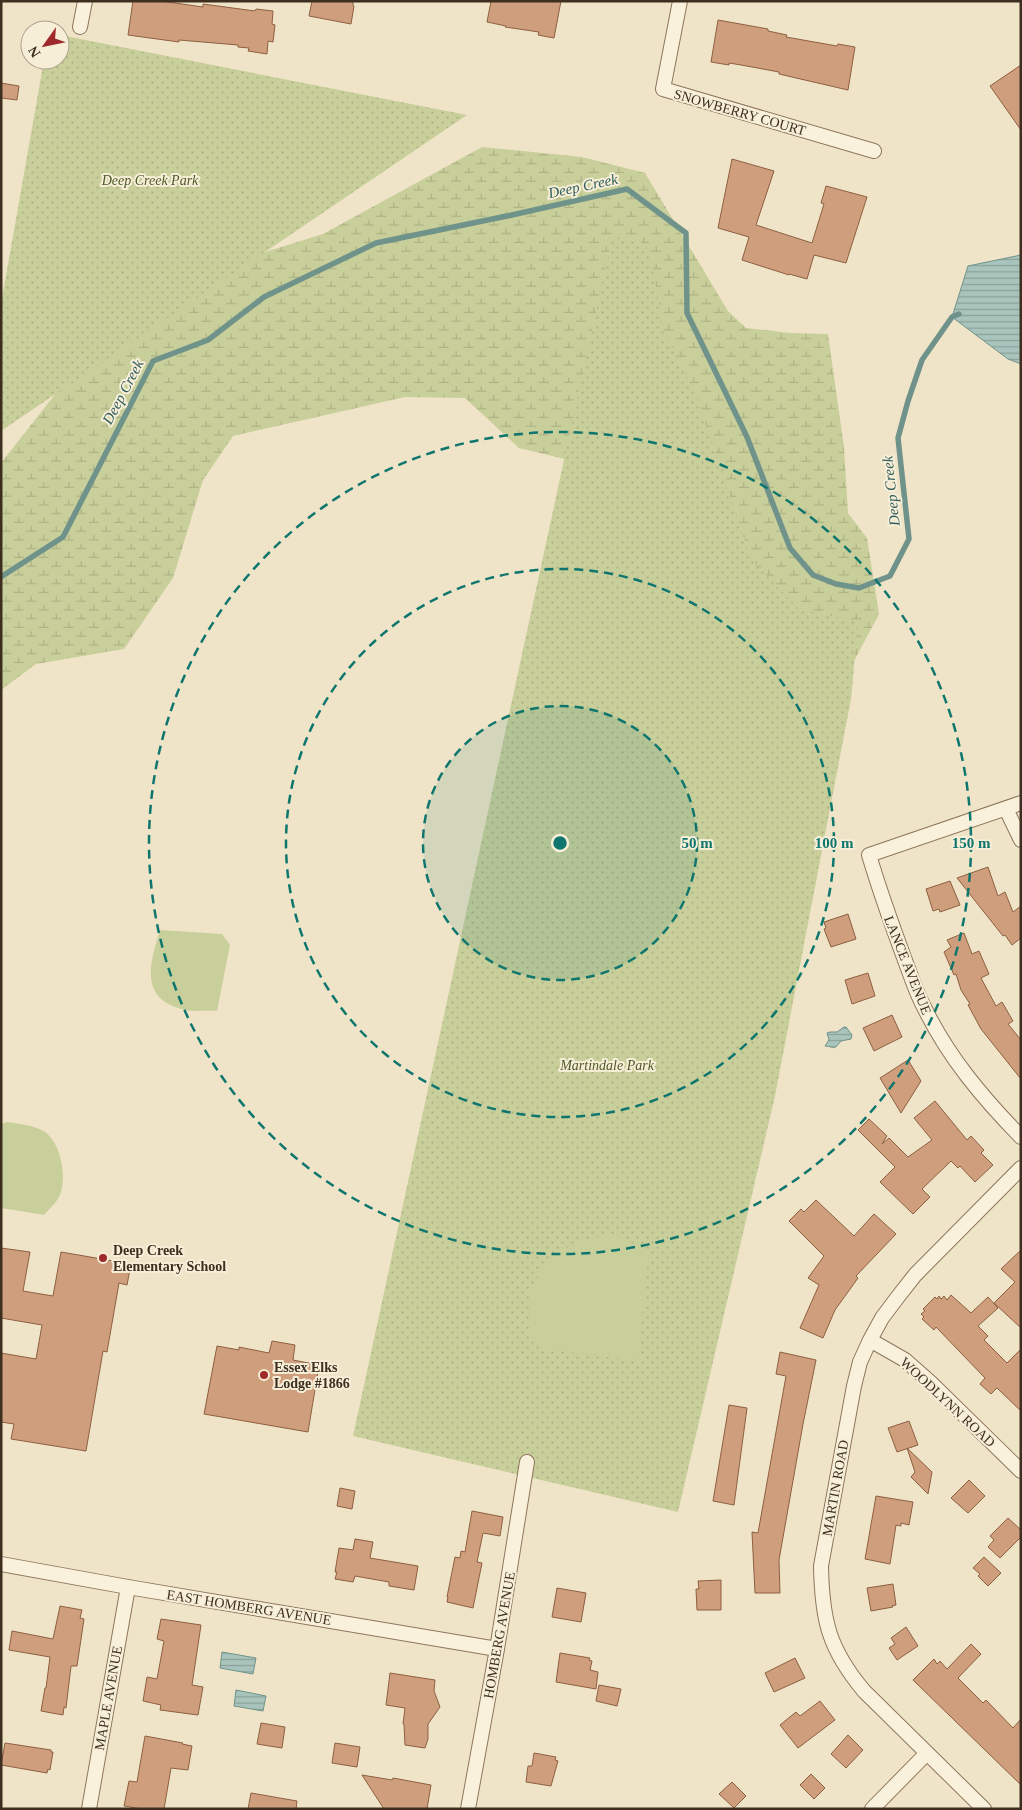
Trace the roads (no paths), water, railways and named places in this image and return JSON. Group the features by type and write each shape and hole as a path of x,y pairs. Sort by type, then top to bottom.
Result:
{"street":[{"path":"80,27 85,1"},
{"name":"SNOWBERRY COURT","path":"680,1 663,89 874,151"},
{"path":"1021,803 1006,809 1021,840"},
{"name":"LANCE AVENUE","path":"1006,809 869,856 886,910 924,1008 953,1058 993,1108 1021,1137"},
{"name":"MARTIN ROAD","path":"984,1809 864,1692 848,1672 836,1652 828,1633 822,1593 821,1566 854,1386 860,1362 870,1340 882,1318 916,1276 1021,1168"},
{"name":"WOODLYNN ROAD","path":"870,1340 905,1360 1021,1471"},
{"name":"HOMBERG AVENUE","path":"468,1809 528,1462"},
{"name":"EAST HOMBERG AVENUE","path":"1,1564 497,1648"},
{"name":"MAPLE AVENUE","path":"89,1809 128,1587"},
{"path":"872,1809 927,1753"}],"water":[{"path":"1021,255 1021,364 1008,359 952,317 968,266"},
{"path":"844,1027 852,1035 851,1039 841,1041 834,1048 825,1046 829,1040 827,1033 837,1032"},
{"path":"222,1652 256,1658 253,1674 220,1668"},
{"path":"236,1690 266,1696 263,1711 234,1706"}],"waterway":[{"name":"Deep Creek","path":"1,577 63,537 153,361 208,340 264,297 376,243 627,189 686,233 687,313 747,437 790,548 813,575 836,584 859,588 890,576 909,539 898,438 922,360 952,317 959,314"}],"place":[{"name":"Deep Creek Elementary School","path":"103,1258"},
{"name":"Essex Elks Lodge #1866","path":"264,1375"}],"park label":[{"name":"Deep Creek Park","path":"150,180"},
{"name":"Martindale Park","path":"607,1065"}]}
